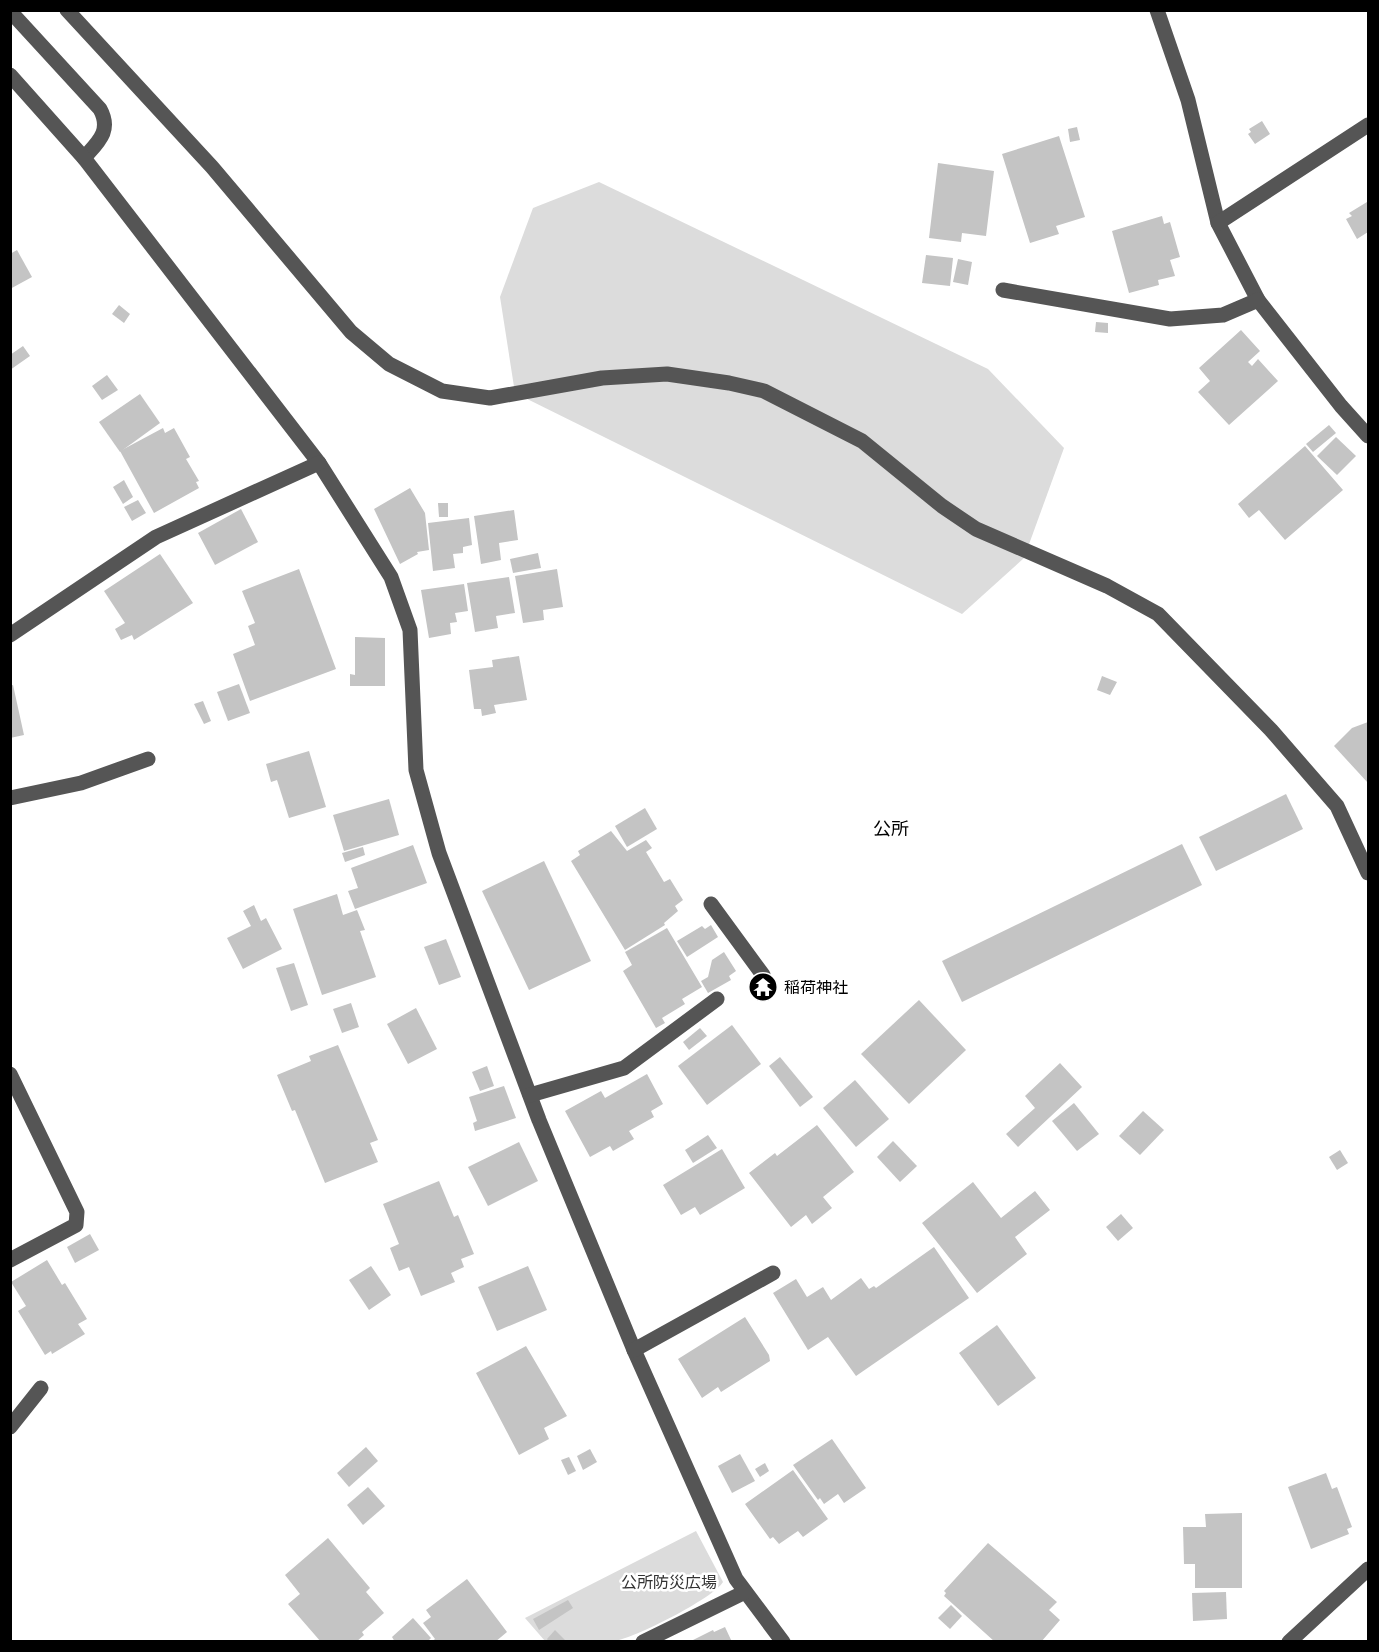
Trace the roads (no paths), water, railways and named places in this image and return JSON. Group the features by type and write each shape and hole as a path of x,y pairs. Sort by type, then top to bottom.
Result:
{"street":[{"path":"67,10 212,167 351,332 389,364 442,391 490,398 602,378 667,374 729,382 764,391 862,441 942,506 976,529 1107,586 1158,614 1271,730 1337,806 1368,873"},
{"path":"1156,10 1188,100 1218,223 1258,300 1341,406 1368,436"},
{"path":"10,11 100,109 106,120 104,135 84,158"},
{"path":"10,75 84,158 319,463 391,577 410,630 416,770 439,853 530,1095 634,1350 736,1579 783,1641"},
{"path":"1218,223 1368,125"},
{"path":"1003,290 1170,319 1223,315 1258,300"},
{"path":"10,635 156,537 319,463"},
{"path":"10,798 81,783 148,759"},
{"path":"711,904 762,975"},
{"path":"530,1095 624,1068 717,999"},
{"path":"10,1074 77,1212 76,1225 10,1260"},
{"path":"634,1350 773,1273"},
{"path":"10,1426 41,1388"},
{"path":"1289,1641 1368,1569"},
{"path":"643,1641 745,1592"}],"place":[{"name":"稲荷神社","path":"763,987"}],"district":[{"name":"公所","path":"891,829"}],"park label":[{"name":"公所防災広場","path":"669,1582"}]}
